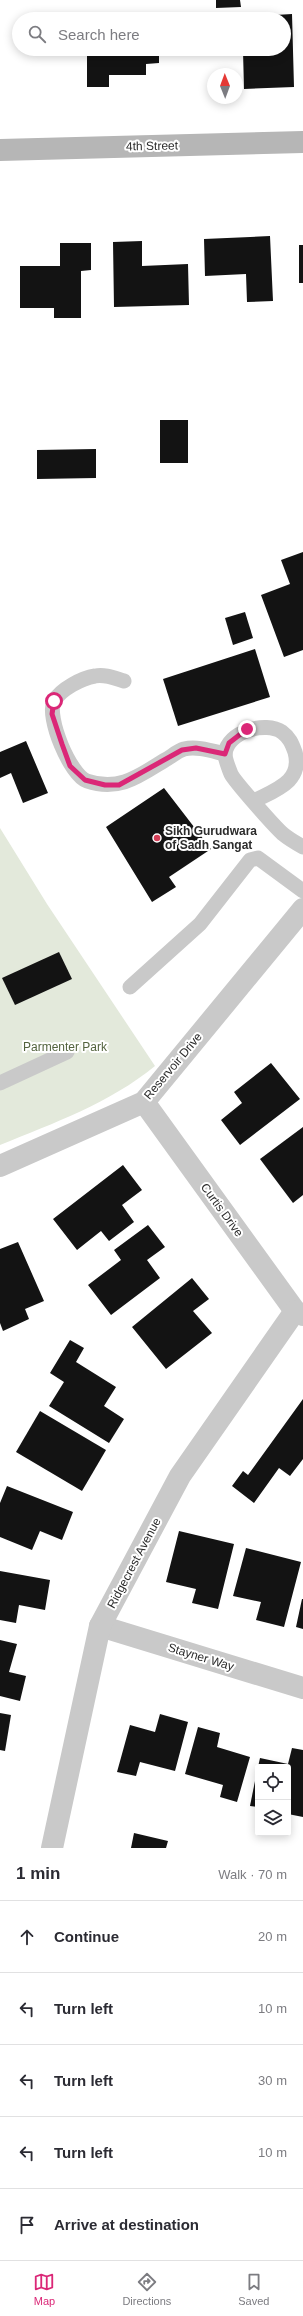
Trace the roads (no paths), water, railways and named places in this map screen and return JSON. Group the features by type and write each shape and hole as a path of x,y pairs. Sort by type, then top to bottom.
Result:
{"street":[{"name":"4th Street","path":"0,150 303,142"},
{"name":"Reservoir Drive","path":"0,1166 144,1102 303,909"},
{"name":"Curtis Drive","path":"144,1102 299,1313"},
{"name":"Ridgecrest Avenue","path":"52,1848 100,1626 180,1476 299,1313"},
{"name":"Stayner Way","path":"100,1626 303,1688"}],"lane":[{"path":"124,681 108,676 94,676 69,687 54,701 52,714 64,752 70,766 85,780 105,785 119,785 182,750 196,748 225,754"},
{"path":"254,801 291,782 298,771 297,757 290,739 281,731 268,728 247,729 229,743 225,754 231,774 254,801 282,833 303,847"},
{"path":"130,987 200,924 250,860 258,858 303,891"},
{"path":"0,1083 67,1052"}],"place":[{"name":"Sikh Gurudwara of Sadh Sangat","path":"157,838"}],"park label":[{"name":"Parmenter Park","path":"65,1047"}]}
